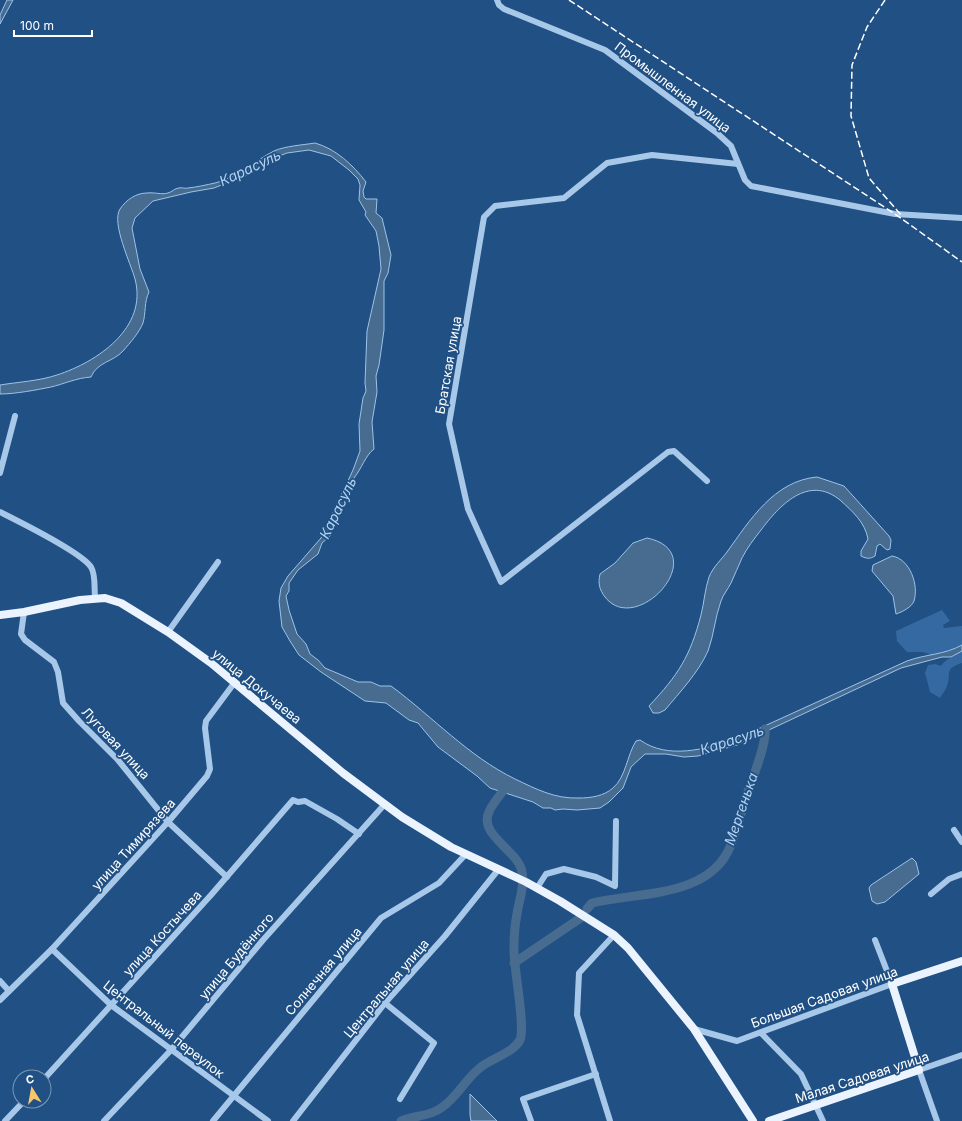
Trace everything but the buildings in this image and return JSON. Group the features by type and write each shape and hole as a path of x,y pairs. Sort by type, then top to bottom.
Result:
{"main road":[{"path":"0,615 24,612 95,598"},
{"name":"улица Докучаева","path":"95,598 109,599 121,603 168,632 235,682 343,773 384,805 417,828 498,870 526,882 595,921 614,935 628,948 694,1029 753,1121"},
{"name":"Большая Садовая улица","path":"892,984 962,961"},
{"path":"892,984 919,1070"},
{"name":"Малая Садовая улица","path":"769,1121 919,1070"}],"street":[{"name":"Промышленная улица","path":"497,0 499,5 504,9 605,50 717,133 731,146 745,180 751,186 895,214 962,218"},
{"name":"Братская улица","path":"707,481 674,451 668,452 501,582 468,509 448,424 484,218 495,206 564,198 607,163 652,155 738,164"},
{"path":"0,473 15,416"},
{"path":"0,512 54,541 86,562 93,571 95,598"},
{"path":"168,632 218,562"},
{"name":"Луговая улица","path":"24,612 21,634 25,640 54,662 57,667 63,703 118,760 168,822 227,877"},
{"name":"улица Тимирязева","path":"0,1000 52,949 168,822 207,776 210,769 205,728 206,721 235,682"},
{"name":"улица Костычева","path":"52,1069 227,877 293,800 298,802 305,800 359,834"},
{"name":"улица Будённого","path":"104,1121 171,1050 263,940 384,805"},
{"path":"537,888 540,880 546,874 564,869 596,877 615,886 616,821"},
{"path":"954,830 962,842"},
{"name":"Солнечная улица","path":"213,1121 381,918 439,884 466,854"},
{"name":"Центральная улица","path":"292,1121 385,1003 445,936 498,870"},
{"path":"931,894 949,879 962,874"},
{"path":"610,1121 577,1015 579,973 614,935"},
{"path":"875,940 892,984"},
{"name":"Центральный переулок","path":"52,949 111,1005 268,1121"},
{"path":"0,981 9,990"},
{"name":"Большая Садовая улица","path":"694,1029 737,1041 892,984"},
{"path":"385,1003 434,1043 400,1099"},
{"path":"761,1033 802,1074 823,1121"},
{"name":"Малая Садовая улица","path":"919,1070 962,1056"},
{"path":"919,1070 937,1121"},
{"path":"530,1121 523,1099 596,1074"},
{"path":"5,1121 16,1109"}],"shaded area":[{"path":"942,610 950,621 943,625 944,628 962,626 962,645 930,657 929,654 922,652 907,652 897,641 896,631"},
{"path":"962,651 962,663 952,667 950,670 946,688 940,698 930,692 925,673 928,665 935,664 941,666 945,661"}],"water":[{"path":"7,0 13,0 0,24 0,15"},
{"name":"Карасуль","path":"315,143 330,149 344,158 366,182 363,191 364,197 366,199 377,199 376,213 382,218 391,255 388,273 384,281 384,330 376,376 377,392 372,422 374,449 368,455 354,478 355,484 340,511 338,520 332,528 331,535 322,543 318,554 298,570 289,583 289,591 286,596 297,634 306,644 310,654 325,668 358,682 371,682 380,686 391,686 466,748 498,770 515,779 538,790 554,795 570,798 584,798 606,793 613,788 624,772 630,753 636,741 640,740 663,750 675,751 687,751 712,746 736,739 907,661 942,653 962,645 962,651 951,657 942,657 901,668 737,745 698,756 684,757 666,754 645,754 631,767 623,788 609,802 600,808 577,810 555,810 551,808 543,808 533,802 490,788 477,776 438,747 418,723 409,720 386,703 365,701 321,672 299,655 282,627 279,601 281,588 288,576 321,538 353,470 360,451 359,424 363,398 366,391 367,331 381,269 376,231 365,215 366,212 359,200 360,185 358,179 349,170 331,156 309,150 287,153 274,158 250,174 214,188 153,201 135,218 132,228 140,269 149,292 146,300 143,323 123,351 115,358 97,368 91,377 32,391 12,393 0,394 0,385 43,379 72,369 103,352 127,327 134,313 137,297 135,279 120,233 118,215 120,209 128,200 143,193 165,194 178,188 195,187 223,181 278,149"},
{"path":"817,477 844,486 889,536 891,540 890,549 887,550 880,544 877,546 875,556 872,558 865,558 861,556 861,551 868,539 861,522 849,508 840,500 828,493 817,490 795,496 785,503 768,521 744,554 722,599 708,651 699,667 665,710 659,713 653,713 649,706 668,685 682,665 692,643 701,615 709,577 715,567 764,504 788,486 802,480"},
{"path":"647,538 666,546 673,559 672,574 663,588 650,600 634,607 619,607 605,597 600,589 600,574 615,563 633,543"},
{"path":"892,556 904,562 908,567 912,574 915,588 913,603 906,609 896,614 893,596 872,571 873,565"},
{"path":"912,858 916,862 919,874 885,902 877,904 872,901 869,888 871,885"},
{"path":"470,1094 497,1121 471,1121"}],"waterway":[{"name":"Мергенька","path":"587,909 592,903 650,894 689,884 706,876 720,864 730,847 735,834 762,752 765,729"},
{"name":"Мергенька","path":"401,1121 432,1113 447,1104 475,1072 517,1045 520,1040 521,1022 514,943 523,877 519,864 494,836 489,828 487,820 491,808 507,785"},
{"name":"Мергенька","path":"514,963 582,917"}],"railway":[{"path":"569,0 895,214 962,262"},
{"path":"885,0 867,27 852,65 851,116 869,178 901,215"}]}
